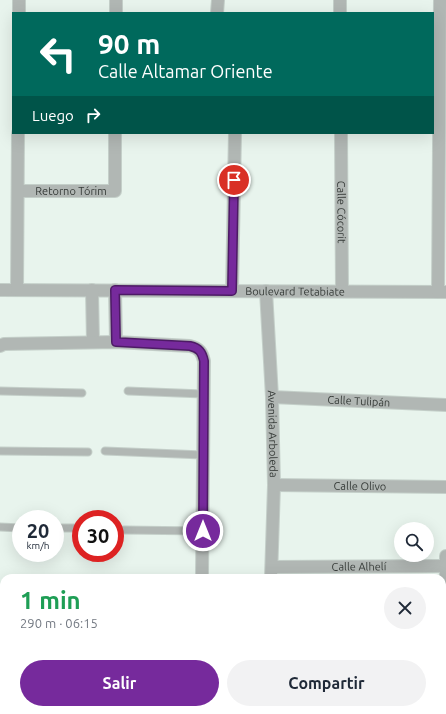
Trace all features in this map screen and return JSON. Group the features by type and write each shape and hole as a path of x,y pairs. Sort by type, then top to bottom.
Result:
{"street":[{"path":"19,0 19,12"},
{"path":"116,0 116,12"},
{"path":"217,12 218,0"},
{"path":"340,0 340,12"},
{"path":"440,0 442,292"},
{"path":"17,290 18,134"},
{"name":"Retorno Tórim","path":"18,191 114,191 115,134"},
{"path":"232,291 235,134"},
{"name":"Calle Cócorit","path":"341,134 342,291"},
{"name":"Boulevard Tetabiate","path":"0,290 442,292"},
{"path":"92,290 93,342"},
{"path":"115,290 116,342"},
{"name":"Avenida Arboleda","path":"266,291 272,397 274,485 272,572"},
{"path":"0,346 4,344 116,342 195,347 200,350 203,354 204,361 202,574"},
{"name":"Calle Tulipán","path":"272,397 446,405"},
{"name":"Calle Olivo","path":"274,485 446,487"},
{"path":"446,556 446,566"},
{"name":"Calle Alhelí","path":"272,572 446,566"}],"lane":[{"path":"0,391 82,393"},
{"path":"128,391 203,394"},
{"path":"0,451 88,452"},
{"path":"105,451 203,455"},
{"path":"0,528 12,528"},
{"path":"124,530 203,531"}],"route":[{"path":"203,531 203,354 200,350 190,346 116,342 115,290 232,291 234,180"}]}
